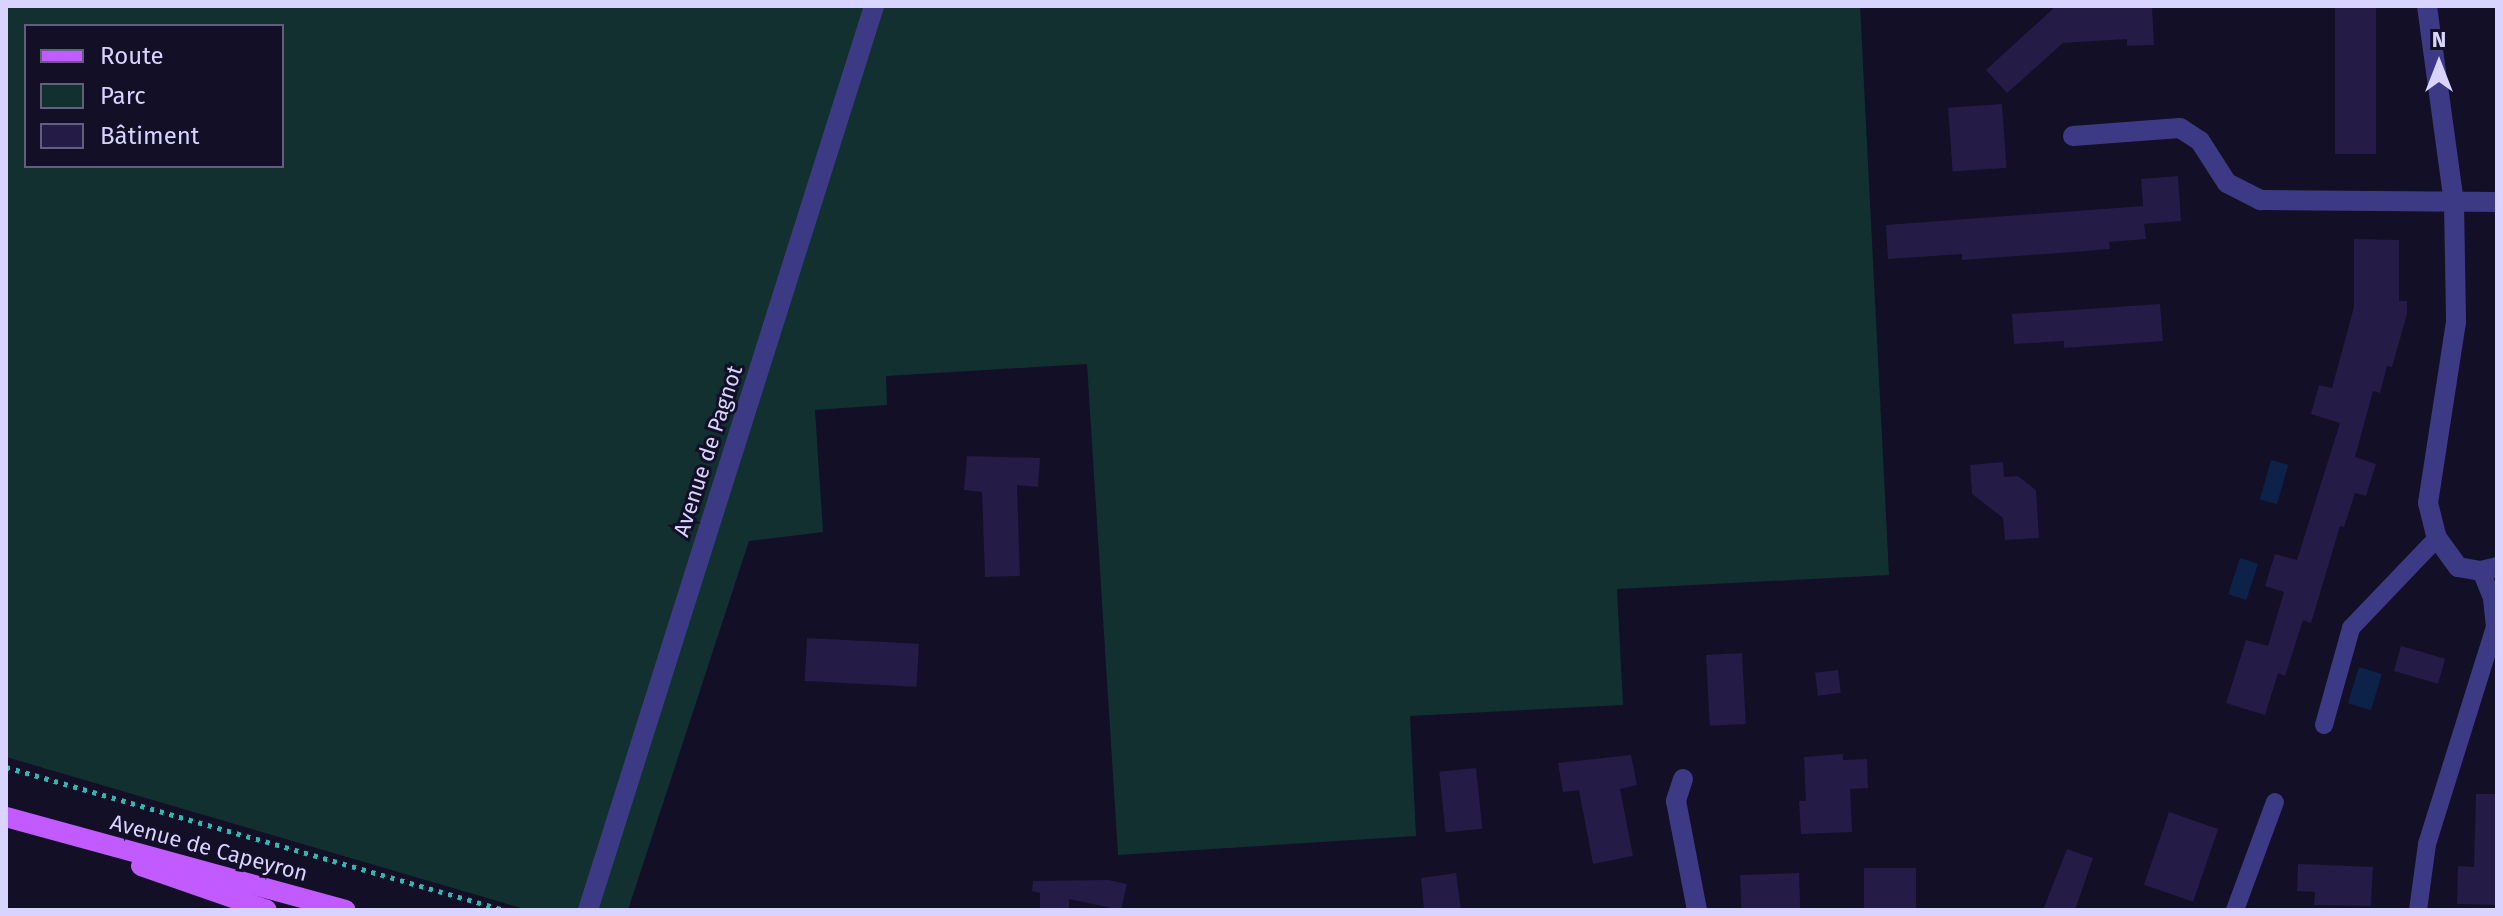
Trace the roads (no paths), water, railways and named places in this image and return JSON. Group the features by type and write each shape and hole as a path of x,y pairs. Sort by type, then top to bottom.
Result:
{"main road":[{"name":"Avenue de Capeyron","path":"6,817 346,910"},
{"name":"Avenue de Capeyron","path":"60,833 188,885 267,910"}],"street":[{"name":"Avenue de Pagnot","path":"588,910 874,6"},
{"path":"2427,6 2454,203 2456,322 2428,503 2437,538 2458,567 2489,569"},
{"path":"2073,136 2180,128 2200,141 2227,183 2261,200 2497,202"},
{"path":"1683,779 1676,801 1697,910"}],"lane":[{"path":"2324,725 2351,628 2437,538"},
{"path":"2418,910 2427,844 2495,627 2489,569"},
{"path":"2235,910 2275,802"}],"water":[{"path":"2271,460 2288,465 2277,504 2260,499"},
{"path":"2240,558 2258,564 2246,600 2228,594"},
{"path":"2359,667 2382,674 2371,710 2348,703"}]}
